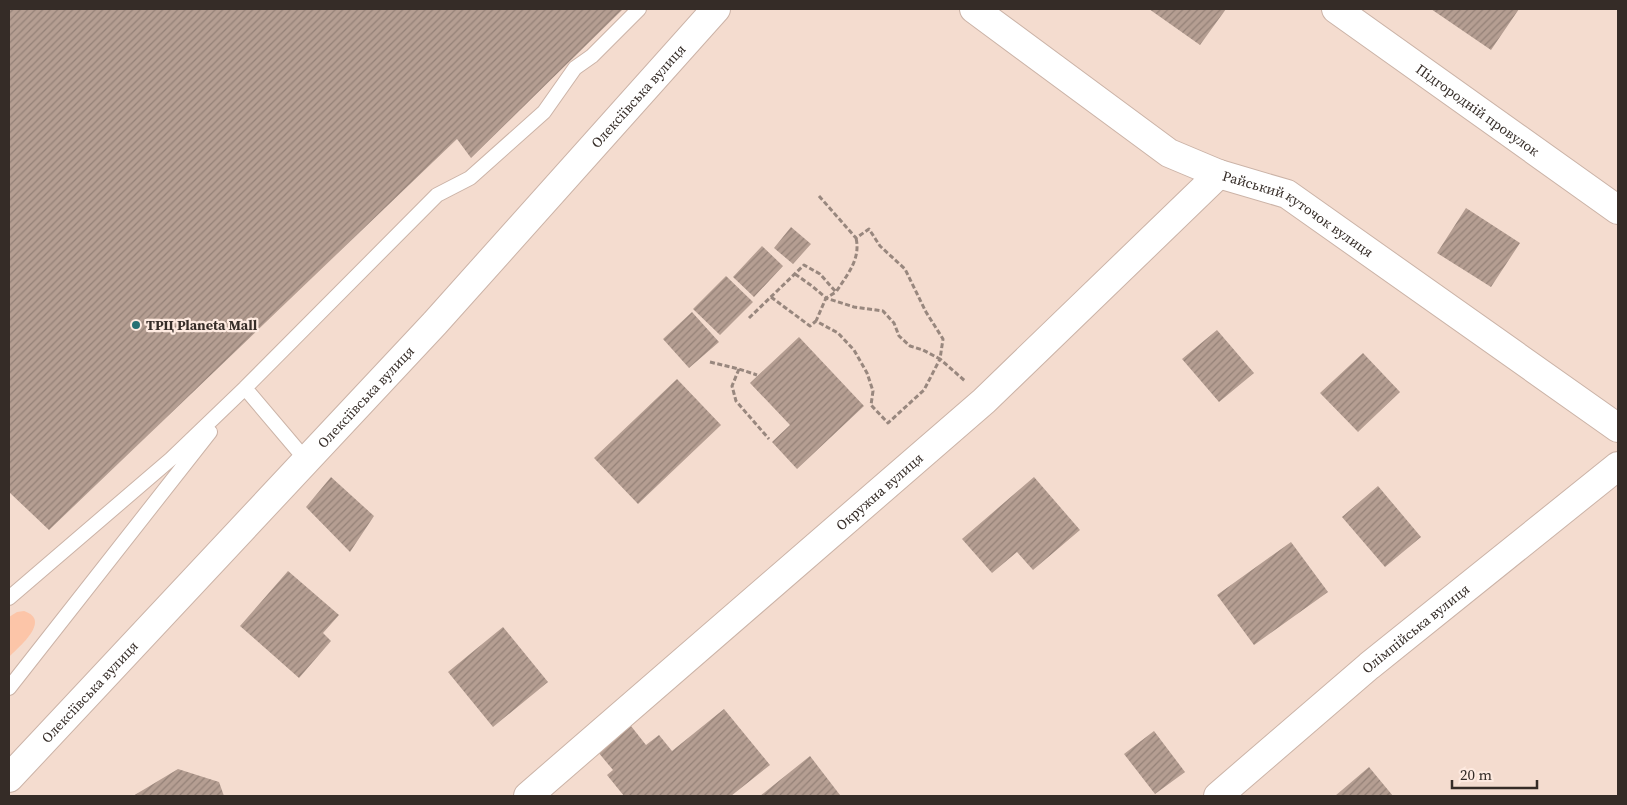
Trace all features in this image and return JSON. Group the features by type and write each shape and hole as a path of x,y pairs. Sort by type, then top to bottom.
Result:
{"street":[{"name":"Олексіївська вулиця","path":"9,778 435,323 716,9"},
{"name":"Райський куточок вулиця","path":"974,9 1170,153 1219,174 1288,194 1618,428"},
{"name":"Підгородній провулок","path":"1347,12 1618,210"},
{"name":"Окружна вулиця","path":"528,796 984,401 1219,174"},
{"name":"Олімпійська вулиця","path":"1218,796 1369,666 1618,466"}],"lane":[{"path":"9,598 171,460 437,195 470,178 544,112 575,68 592,56 639,9"},
{"path":"245,388 306,460"},
{"path":"9,688 245,388"}],"path":[{"path":"772,298 810,326 816,321 826,298 836,292 854,264 859,248 856,238 819,196"},
{"path":"816,321 838,333 854,350 873,391 871,405 888,423 924,390 940,359 943,339 926,312 905,269 880,246 869,229 856,238"},
{"path":"749,318 772,298 804,265 820,274 836,292"},
{"path":"795,274 826,298 854,307 883,311 894,323 899,336 910,346 940,359 956,371 984,401"},
{"path":"710,362 757,375"},
{"path":"739,369 732,386 736,401 769,439"}],"shaded area":[{"path":"24,611 32,615 35,621 34,627 26,640 9,657 9,617 17,612"}],"building":[{"name":"ТРЦ Planeta Mall","path":"9,9 623,9 471,158 457,139 49,530 9,492"},
{"path":"1149,9 1226,9 1200,45"},
{"path":"1431,9 1519,9 1491,50"},
{"path":"1466,208 1520,243 1491,287 1437,253"},
{"path":"791,227 811,244 793,264 774,248"},
{"path":"762,246 783,266 754,297 733,277"},
{"path":"726,276 753,302 720,335 693,309"},
{"path":"692,312 719,342 689,368 663,339"},
{"path":"1217,330 1254,373 1219,402 1182,359"},
{"path":"799,337 864,406 797,469 772,442 790,425 750,383"},
{"path":"1363,353 1400,392 1358,432 1320,393"},
{"path":"677,379 721,425 638,504 594,458"},
{"path":"331,477 374,516 350,552 306,507"},
{"path":"1034,477 1080,530 1033,570 1017,552 992,573 962,539"},
{"path":"1378,486 1421,537 1385,567 1342,517"},
{"path":"1291,542 1328,592 1254,645 1217,595"},
{"path":"288,571 339,615 323,633 331,641 299,678 240,626"},
{"path":"503,627 548,682 493,727 448,672"},
{"path":"724,709 770,765 731,796 624,796 607,775 613,770 598,752 631,726 646,745 659,735 672,751"},
{"path":"1154,731 1185,772 1155,794 1124,754"},
{"path":"810,756 839,796 760,796"},
{"path":"1369,767 1393,796 1335,796"},
{"path":"178,769 219,782 224,796 133,796"}],"place":[{"name":"ТРЦ Planeta Mall","path":"136,325"}]}
